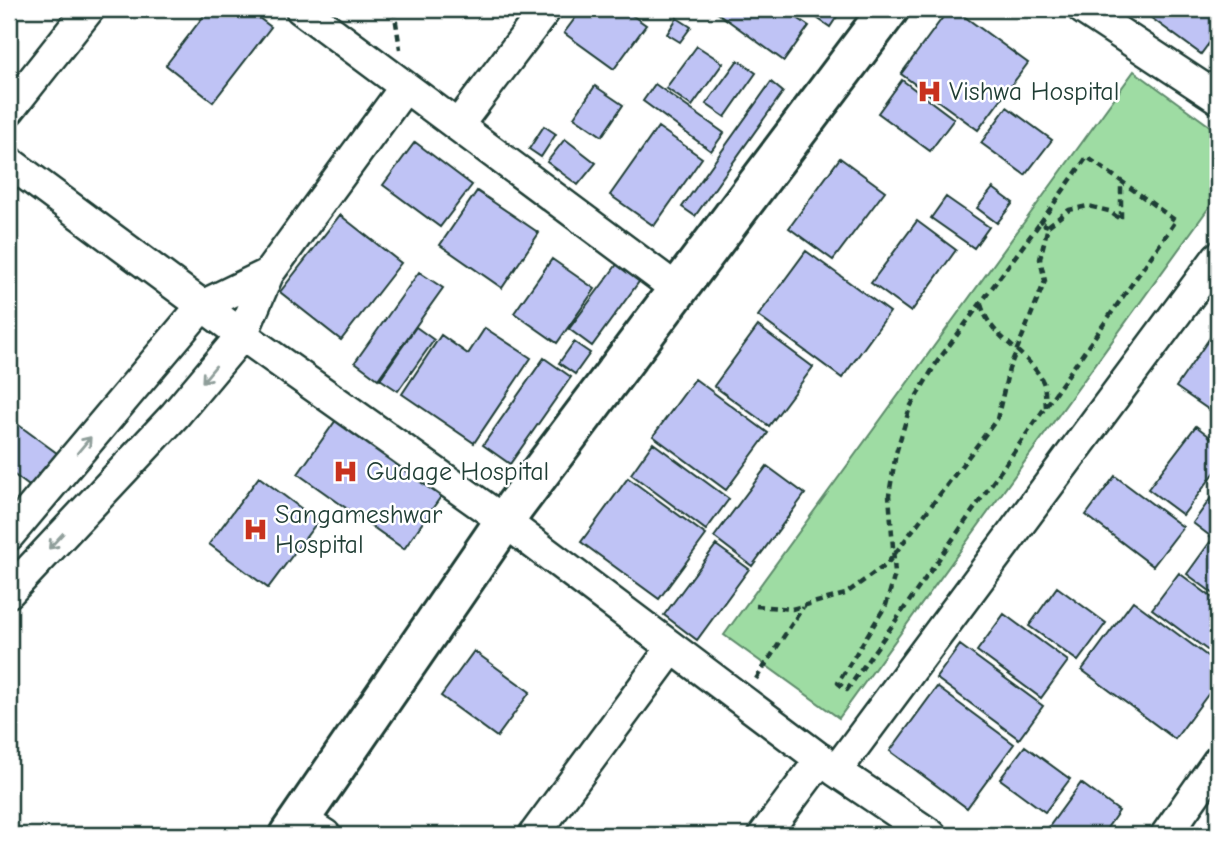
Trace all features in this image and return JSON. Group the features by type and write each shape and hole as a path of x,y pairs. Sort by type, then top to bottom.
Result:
{"main road":[{"path":"305,830 505,521 889,9"}],"street":[{"path":"9,110 89,9"},
{"path":"300,9 678,290"},
{"path":"458,125 546,9"},
{"path":"1083,9 1218,98"},
{"path":"9,592 175,415 242,335 268,274 405,87"},
{"path":"9,162 242,335 505,521 829,765 931,835"},
{"path":"764,835 829,765 1218,257"},
{"path":"9,535 202,306 268,274"},
{"path":"534,835 672,648"},
{"path":"1166,835 1218,761"}],"path":[{"path":"1087,157 1176,221 847,690 838,683 862,649 886,605 895,574 896,554 889,495 896,453 910,407 937,362 1040,223 1087,157"},
{"path":"756,606 792,609 845,594 887,564 896,554 997,419 1009,369 1045,281 1040,259 1048,226 1069,210 1088,206 1109,211 1121,220 1121,181"},
{"path":"1040,223 1048,226"},
{"path":"981,303 985,319 996,333 1032,364 1044,382 1046,408"},
{"path":"742,700 803,606"}],"green space":[{"path":"1134,71 1218,132 1218,195 839,718 724,635"}],"building":[{"path":"209,9 247,9 271,27 213,102 166,65"},
{"path":"582,9 623,9 646,25 614,69 564,33"},
{"path":"712,9 784,9 809,26 784,61"},
{"path":"804,9 842,9 830,27"},
{"path":"949,9 954,9 1028,63 978,130 901,74"},
{"path":"1139,9 1218,9 1218,31 1201,54"},
{"path":"677,18 691,27 680,42 667,34"},
{"path":"697,46 723,63 692,106 666,88"},
{"path":"738,60 756,73 725,117 706,104"},
{"path":"902,80 954,119 930,151 878,113"},
{"path":"771,82 783,92 695,216 682,207"},
{"path":"655,84 724,133 711,151 643,101"},
{"path":"595,86 623,105 602,136 574,117"},
{"path":"1007,107 1052,140 1025,175 981,143"},
{"path":"544,126 556,134 541,157 529,149"},
{"path":"658,127 702,158 654,226 610,195"},
{"path":"565,139 596,163 578,185 547,162"},
{"path":"415,142 472,185 440,227 383,185"},
{"path":"840,158 885,191 833,260 789,228"},
{"path":"993,188 1013,203 997,223 977,208"},
{"path":"477,191 539,233 502,288 440,245"},
{"path":"946,197 989,227 974,248 931,218"},
{"path":"340,215 401,263 341,340 280,292"},
{"path":"917,221 956,250 911,312 871,283"},
{"path":"806,251 890,312 842,378 758,316"},
{"path":"552,259 595,289 557,343 514,313"},
{"path":"618,263 641,279 592,346 569,329"},
{"path":"419,272 443,288 378,379 355,362"},
{"path":"758,326 813,367 769,426 714,386"},
{"path":"1218,326 1218,416 1176,387"},
{"path":"416,327 434,340 398,391 380,379"},
{"path":"485,328 531,358 474,443 402,394 441,335 468,354"},
{"path":"574,342 590,353 575,374 559,363"},
{"path":"544,358 571,377 510,464 483,445"},
{"path":"695,379 768,433 726,490 653,436"},
{"path":"9,418 65,459 40,494 9,471"},
{"path":"336,420 442,495 404,549 298,474"},
{"path":"1196,426 1218,443 1218,468 1183,515 1148,489"},
{"path":"653,443 729,499 706,530 631,474"},
{"path":"767,466 805,494 752,566 714,537"},
{"path":"1115,476 1183,527 1153,566 1086,515"},
{"path":"259,477 318,521 268,588 209,544"},
{"path":"628,478 706,535 659,599 581,542"},
{"path":"1218,488 1218,542 1193,523"},
{"path":"1210,542 1218,547 1218,597 1187,574"},
{"path":"716,545 749,569 697,640 664,615"},
{"path":"1179,573 1218,602 1218,658 1152,609"},
{"path":"1057,587 1106,623 1078,661 1029,626"},
{"path":"1133,601 1218,664 1218,681 1175,739 1082,670"},
{"path":"1004,614 1068,661 1041,698 977,651"},
{"path":"960,645 1043,706 1019,739 936,678"},
{"path":"474,651 530,692 497,737 441,696"},
{"path":"937,687 1014,744 967,808 890,751"},
{"path":"1025,746 1070,779 1045,812 1000,779"},
{"path":"1081,783 1119,811 1102,835 1043,835"}],"place":[{"name":"Vishwa Hospital","path":"929,92"},
{"name":"Gudage Hospital","path":"346,472"},
{"name":"Sangameshwar Hospital","path":"255,530"}]}
